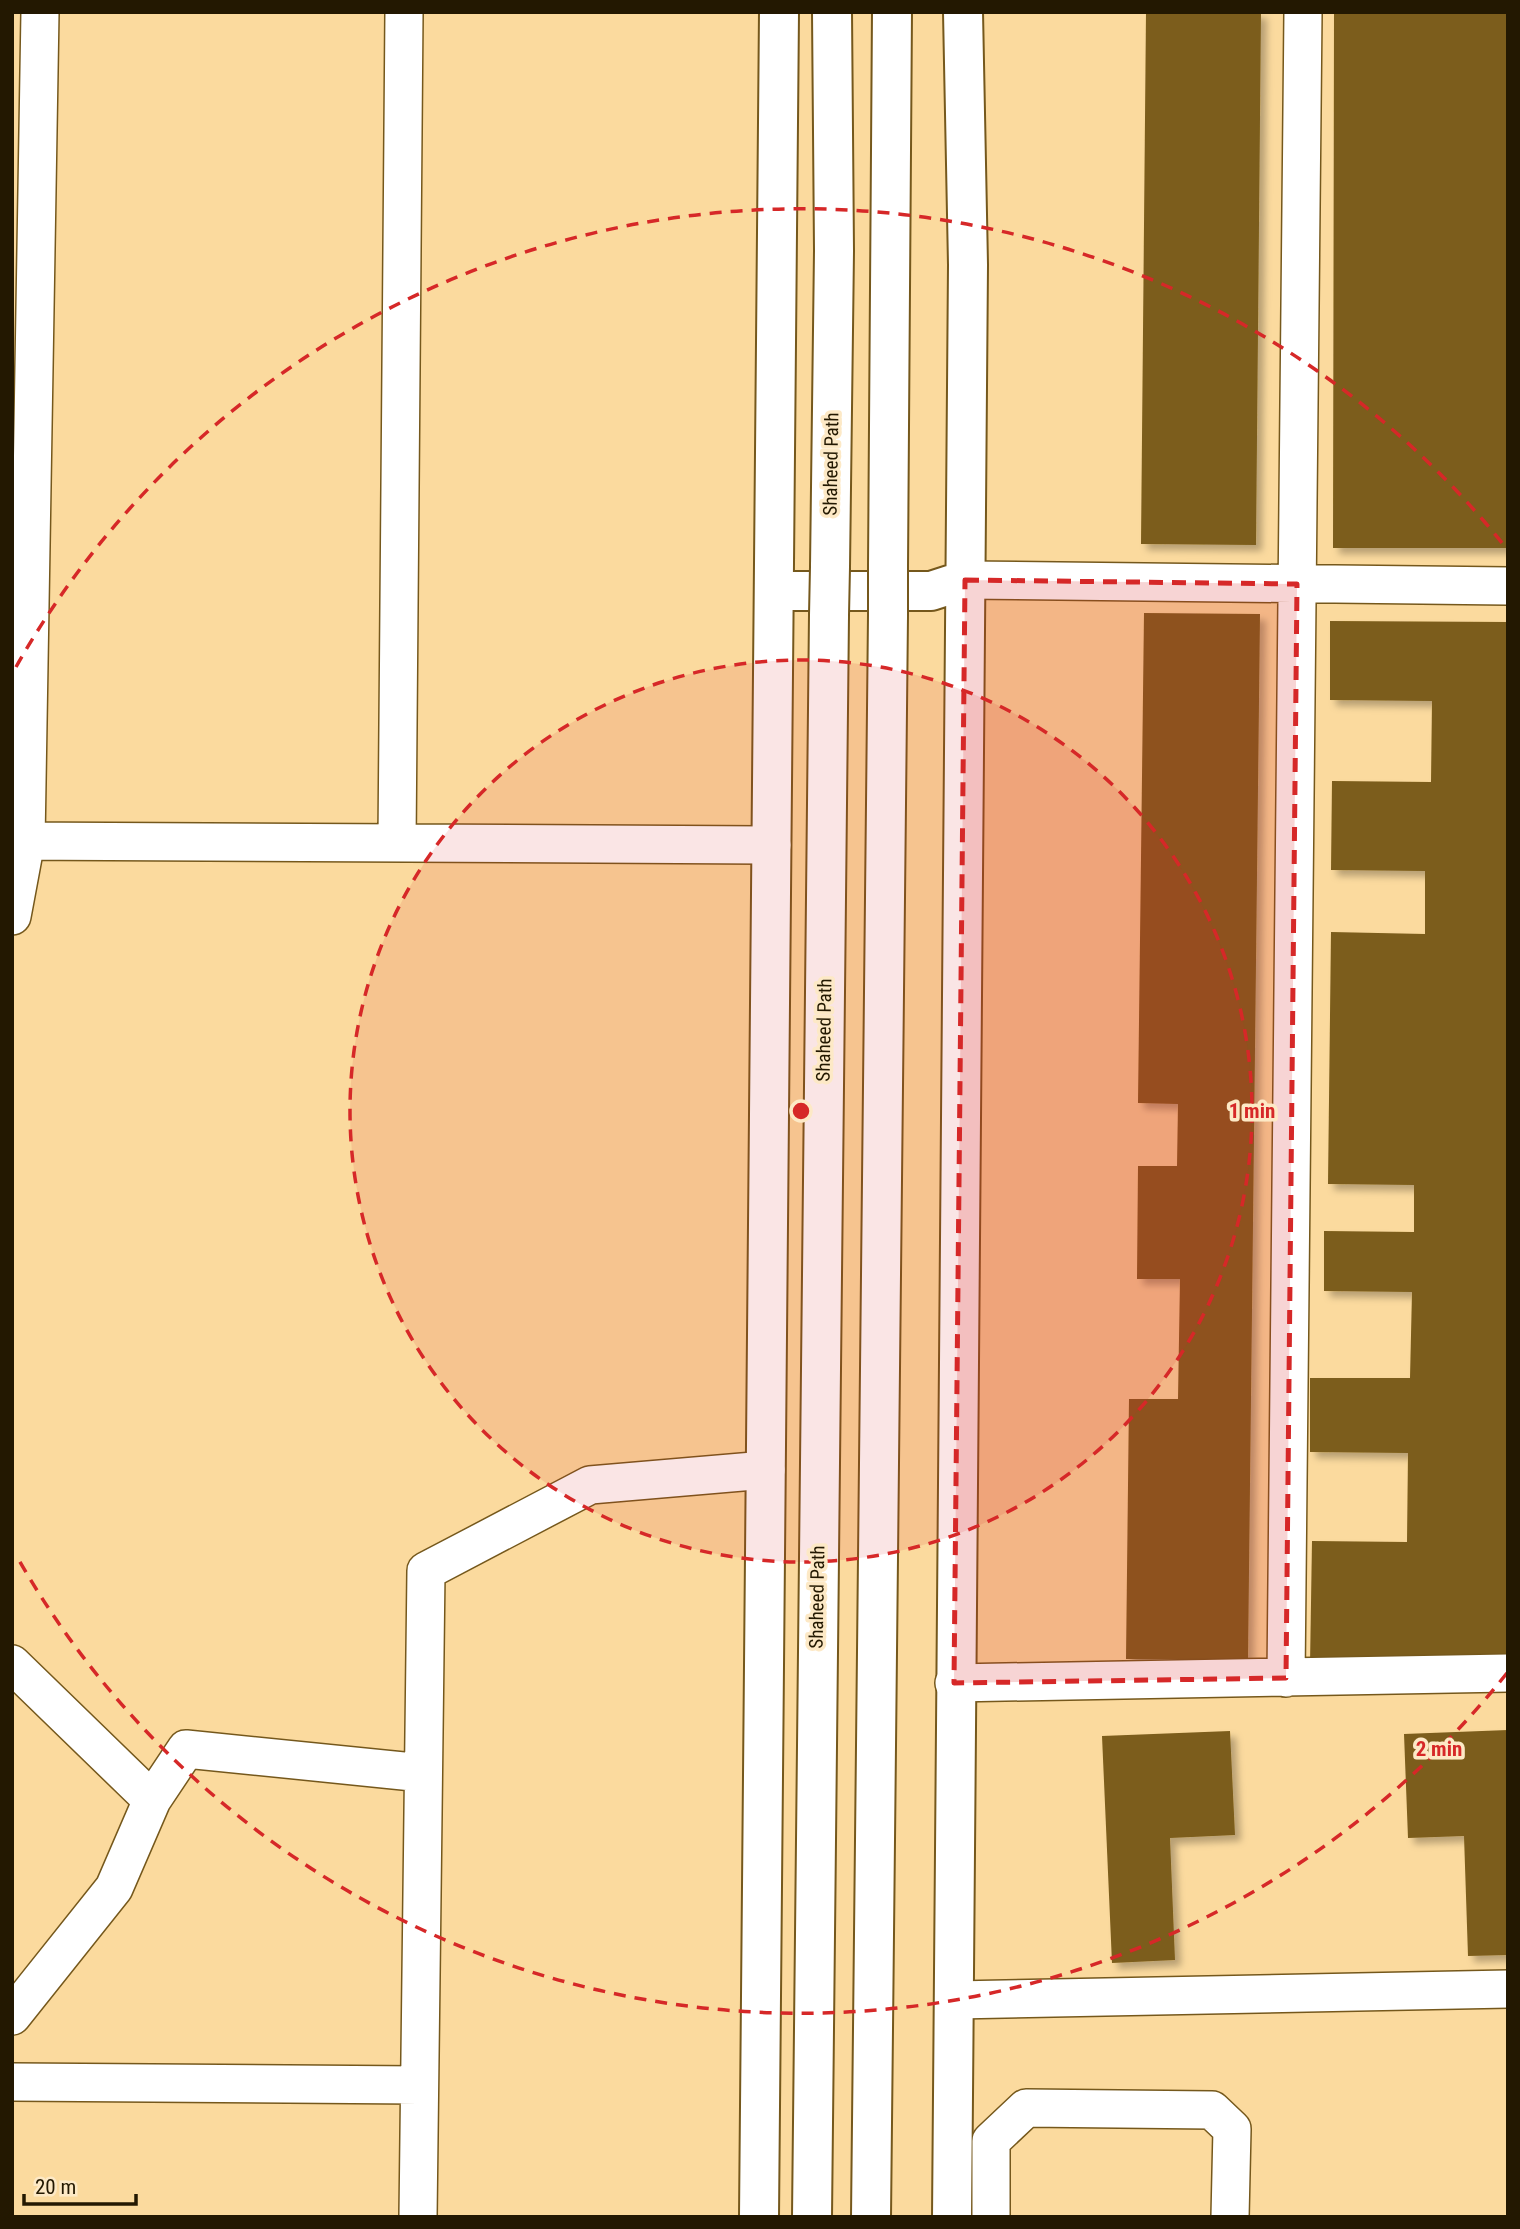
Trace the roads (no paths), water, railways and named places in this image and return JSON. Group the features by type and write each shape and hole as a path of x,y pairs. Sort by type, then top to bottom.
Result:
{"main road":[{"path":"759,2217 779,12"},
{"name":"Shaheed Path","path":"812,2217 834,251 832,12"},
{"path":"871,2217 892,12"},
{"path":"952,2217 955,2000 954,1684 968,265 963,12"},
{"path":"774,591 931,592 965,580"}],"street":[{"path":"12,916 19,841 25,114 40,12"},
{"path":"397,843 404,12"},
{"path":"1286,1678 1303,12"},
{"path":"965,580 1508,586"},
{"path":"19,841 772,845"},
{"path":"418,2217 426,1571 590,1486 766,1470"},
{"path":"12,1664 152,1801"},
{"path":"954,1684 1508,1674"},
{"path":"12,2016 114,1888 152,1801 186,1749 423,1773"},
{"path":"955,2000 1508,1989"},
{"path":"12,2082 419,2084"},
{"path":"990,2217 991,2141 1026,2108 1039,2108 1212,2110 1232,2129 1230,2217"}]}
